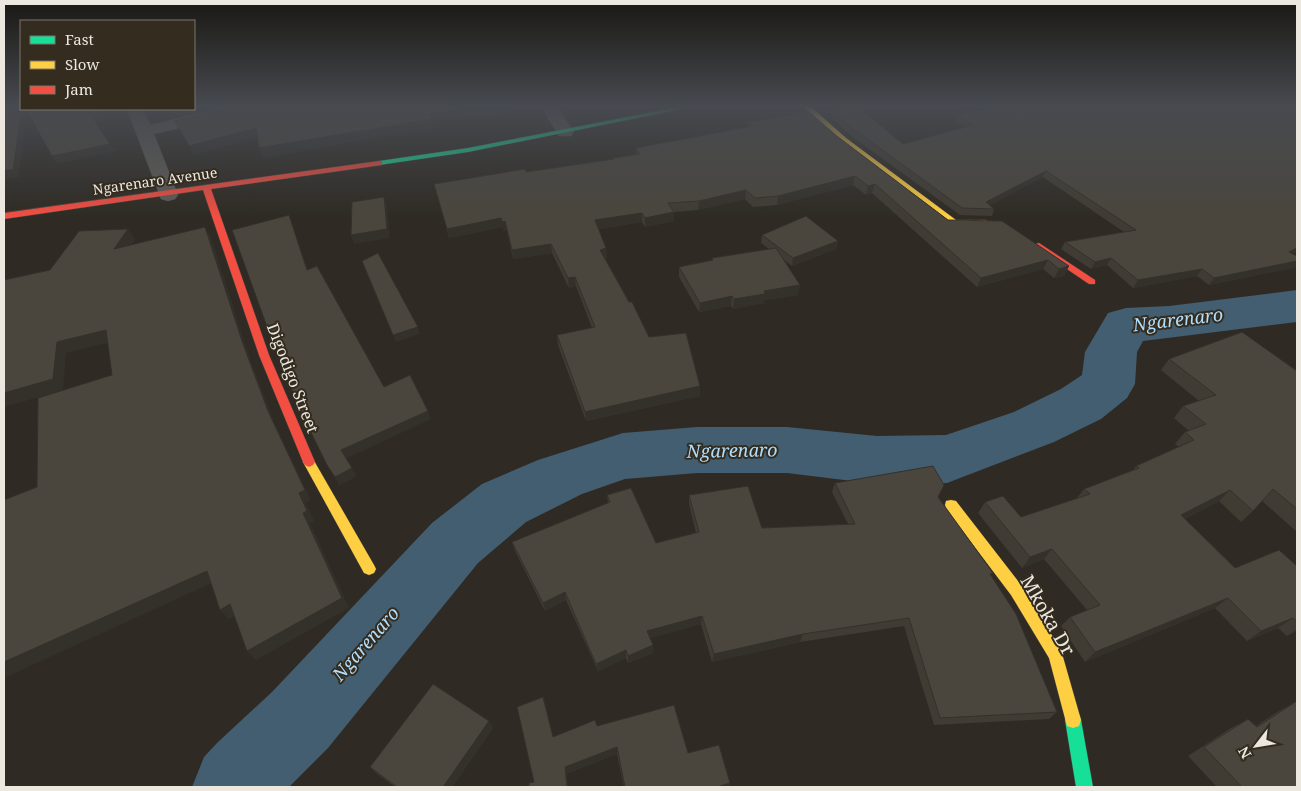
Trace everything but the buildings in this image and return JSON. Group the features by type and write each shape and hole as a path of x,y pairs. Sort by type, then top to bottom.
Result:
{"main road":[{"name":"Ngarenaro Avenue","path":"4,216 168,195 506,143"},
{"path":"847,143 954,223 996,222"},
{"name":"Digodigo Street","path":"207,189 247,305 304,452 326,497 369,569"},
{"path":"1028,239 1092,282"},
{"name":"Mkoka Dr","path":"952,505 1016,590 1056,655 1073,719 1085,787"}],"street":[{"path":"149,143 168,195"}],"waterway":[{"name":"Ngarenaro","path":"234,787 246,772 300,720 455,543 504,503 560,477 623,456 697,450 787,450 877,460 947,459 1034,427 1081,404 1108,384 1111,352 1126,325 1169,322 1297,306"}],"traffic: fast":[{"path":"379,163 504,143"},
{"path":"1073,720 1085,787"}],"traffic: slow":[{"path":"847,143 954,223 986,223"},
{"path":"309,462 369,569"},
{"path":"951,505 1016,590 1056,655 1073,720"}],"traffic: jam":[{"path":"4,216 379,163"},
{"path":"207,189 264,355 309,462"},
{"path":"1039,246 1092,282"}]}
